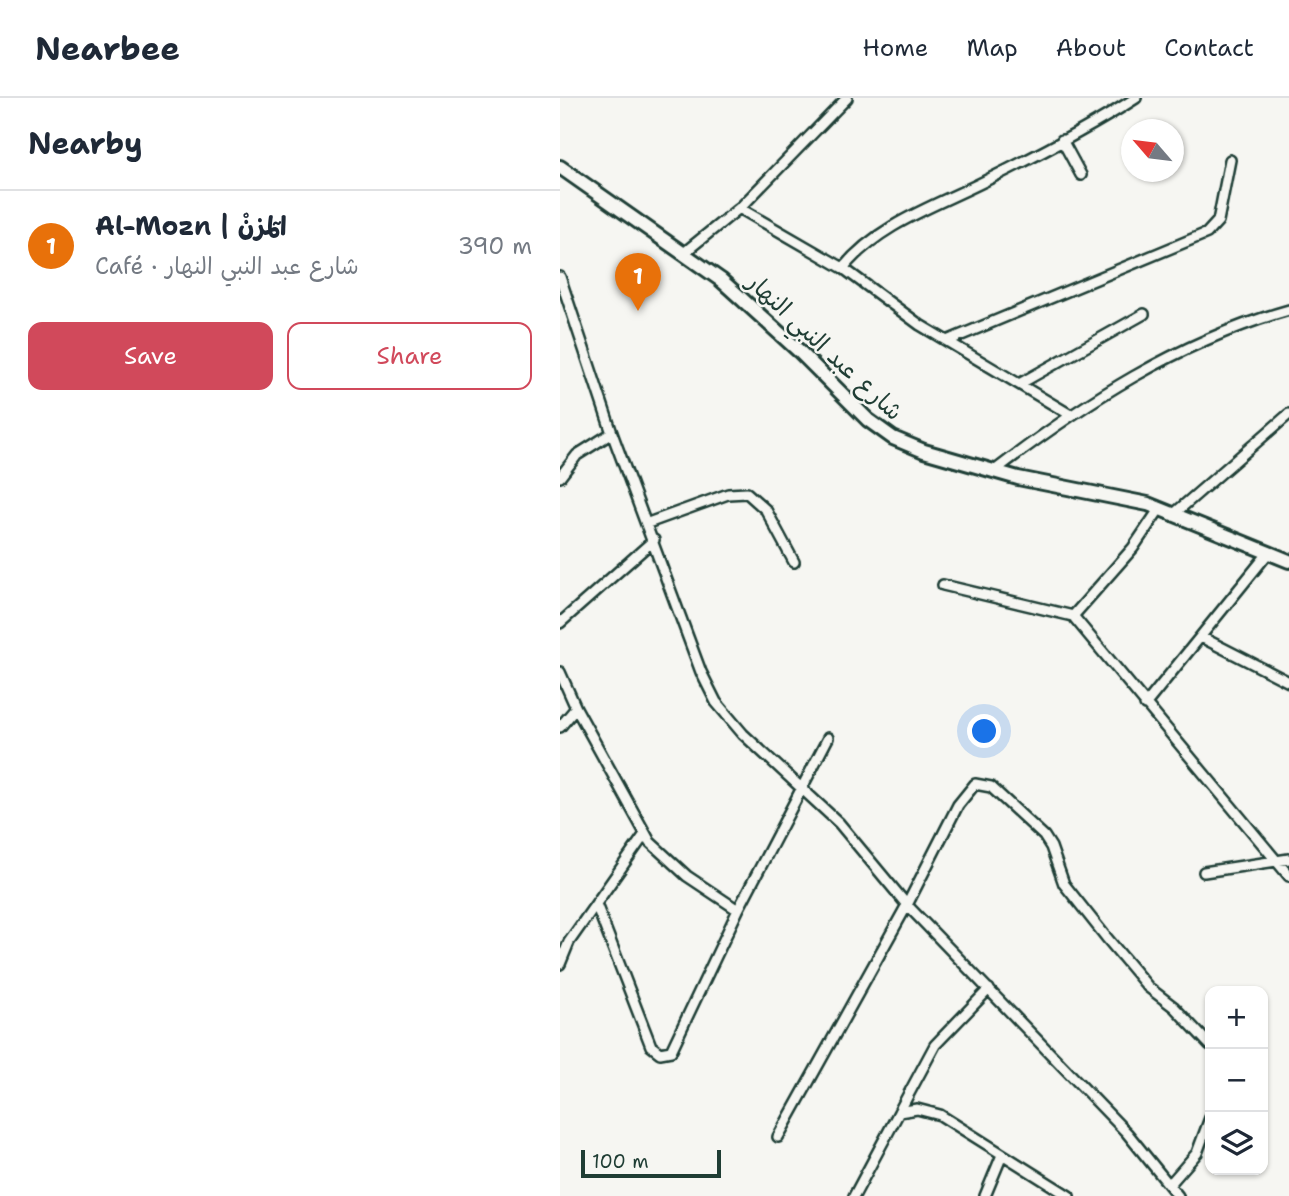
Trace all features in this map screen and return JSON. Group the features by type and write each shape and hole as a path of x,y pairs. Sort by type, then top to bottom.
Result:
{"street":[{"path":"685,252 740,208 848,98"},
{"path":"843,268 861,247 884,231 1062,140 1136,98"},
{"path":"1062,140 1081,175"},
{"path":"947,341 1207,233 1218,222 1230,160"},
{"name":"شارع عبد النبي النهار","path":"560,167 685,252 755,309 881,431 908,446 993,472 1160,508 1289,561"},
{"path":"740,208 843,268 887,303 1069,414"},
{"path":"560,276 612,433 709,690 743,734 839,823 907,905 1127,1133 1178,1196"},
{"path":"993,472 1069,414 1170,357 1237,327 1289,310"},
{"path":"1021,383 1144,314"},
{"path":"1175,513 1289,414"},
{"path":"560,477 577,455 612,433"},
{"path":"648,523 728,494 747,493 766,510 794,562"},
{"path":"1073,616 1133,548 1160,508"},
{"path":"560,623 654,540"},
{"path":"1145,705 1269,552"},
{"path":"943,585 1073,616 1289,877"},
{"path":"1201,637 1289,682"},
{"path":"560,672 576,708 645,834 656,849 677,868 738,910"},
{"path":"560,727 576,708"},
{"path":"596,904 652,1046 666,1054 675,1048 738,910 828,738"},
{"path":"778,1137 965,795 975,784 986,783 1044,836 1051,846 1064,884 1148,987 1174,1007 1205,1040"},
{"path":"560,964 562,950 645,834"},
{"path":"1204,872 1289,859"},
{"path":"854,1196 935,1045 989,989"},
{"path":"899,1112 929,1110 1069,1196"},
{"path":"1170,1184 1200,1148 1205,1133"},
{"path":"985,1196 1002,1154"}],"place":[{"name":"Al-Mozn | المٓزنْ","path":"638,311"}]}
